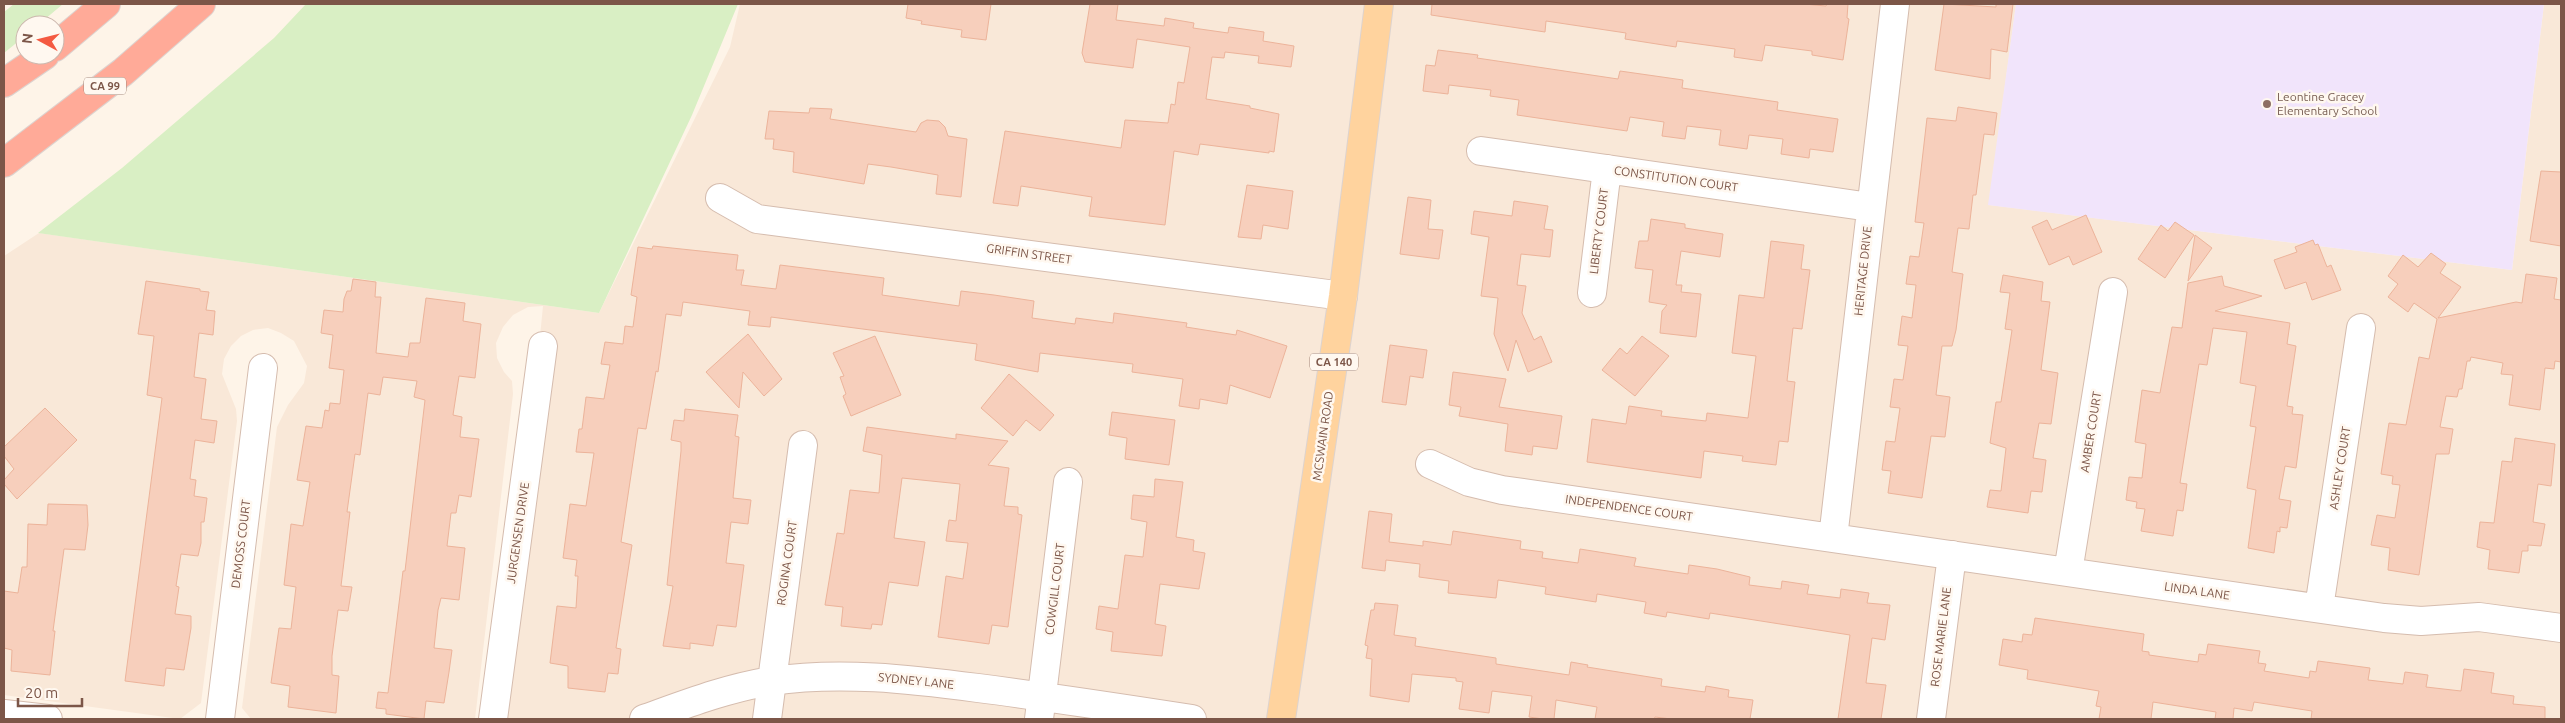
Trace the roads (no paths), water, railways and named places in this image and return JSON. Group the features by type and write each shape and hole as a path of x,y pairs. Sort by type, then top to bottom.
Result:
{"highway":[{"path":"65,38 106,4"},
{"name":"CA 99","path":"4,163 123,72 201,4"},
{"path":"4,84 31,65"}],"main road":[{"name":"MCSWAIN ROAD","path":"1281,719 1343,296 1379,4"}],"street":[{"name":"HERITAGE DRIVE","path":"1833,538 1894,4"},
{"name":"CONSTITUTION COURT","path":"1481,151 1870,207"},
{"name":"LIBERTY COURT","path":"1592,293 1607,169"},
{"name":"GRIFFIN STREET","path":"720,198 757,218 1343,296"},
{"name":"AMBER COURT","path":"2068,572 2113,292"},
{"name":"ASHLEY COURT","path":"2319,608 2361,328"},
{"name":"JURGENSEN DRIVE","path":"493,719 543,346"},
{"name":"DEMOSS COURT","path":"220,719 263,368"},
{"name":"ROGINA COURT","path":"766,719 803,445"},
{"name":"INDEPENDENCE COURT","path":"1430,464 1469,482 1502,490 1833,538"},
{"name":"COWGILL COURT","path":"1040,708 1068,482"},
{"name":"LINDA LANE","path":"1833,538 2384,618 2421,621 2479,617 2561,628"},
{"name":"ROSE MARIE LANE","path":"1931,719 1952,555"},
{"name":"SYDNEY LANE","path":"644,719 708,695 771,681 858,675 908,679 1040,708 1192,719"},
{"path":"4,714 48,719"}],"place":[{"name":"Leontine Gracey Elementary School","path":"2267,104"}]}
